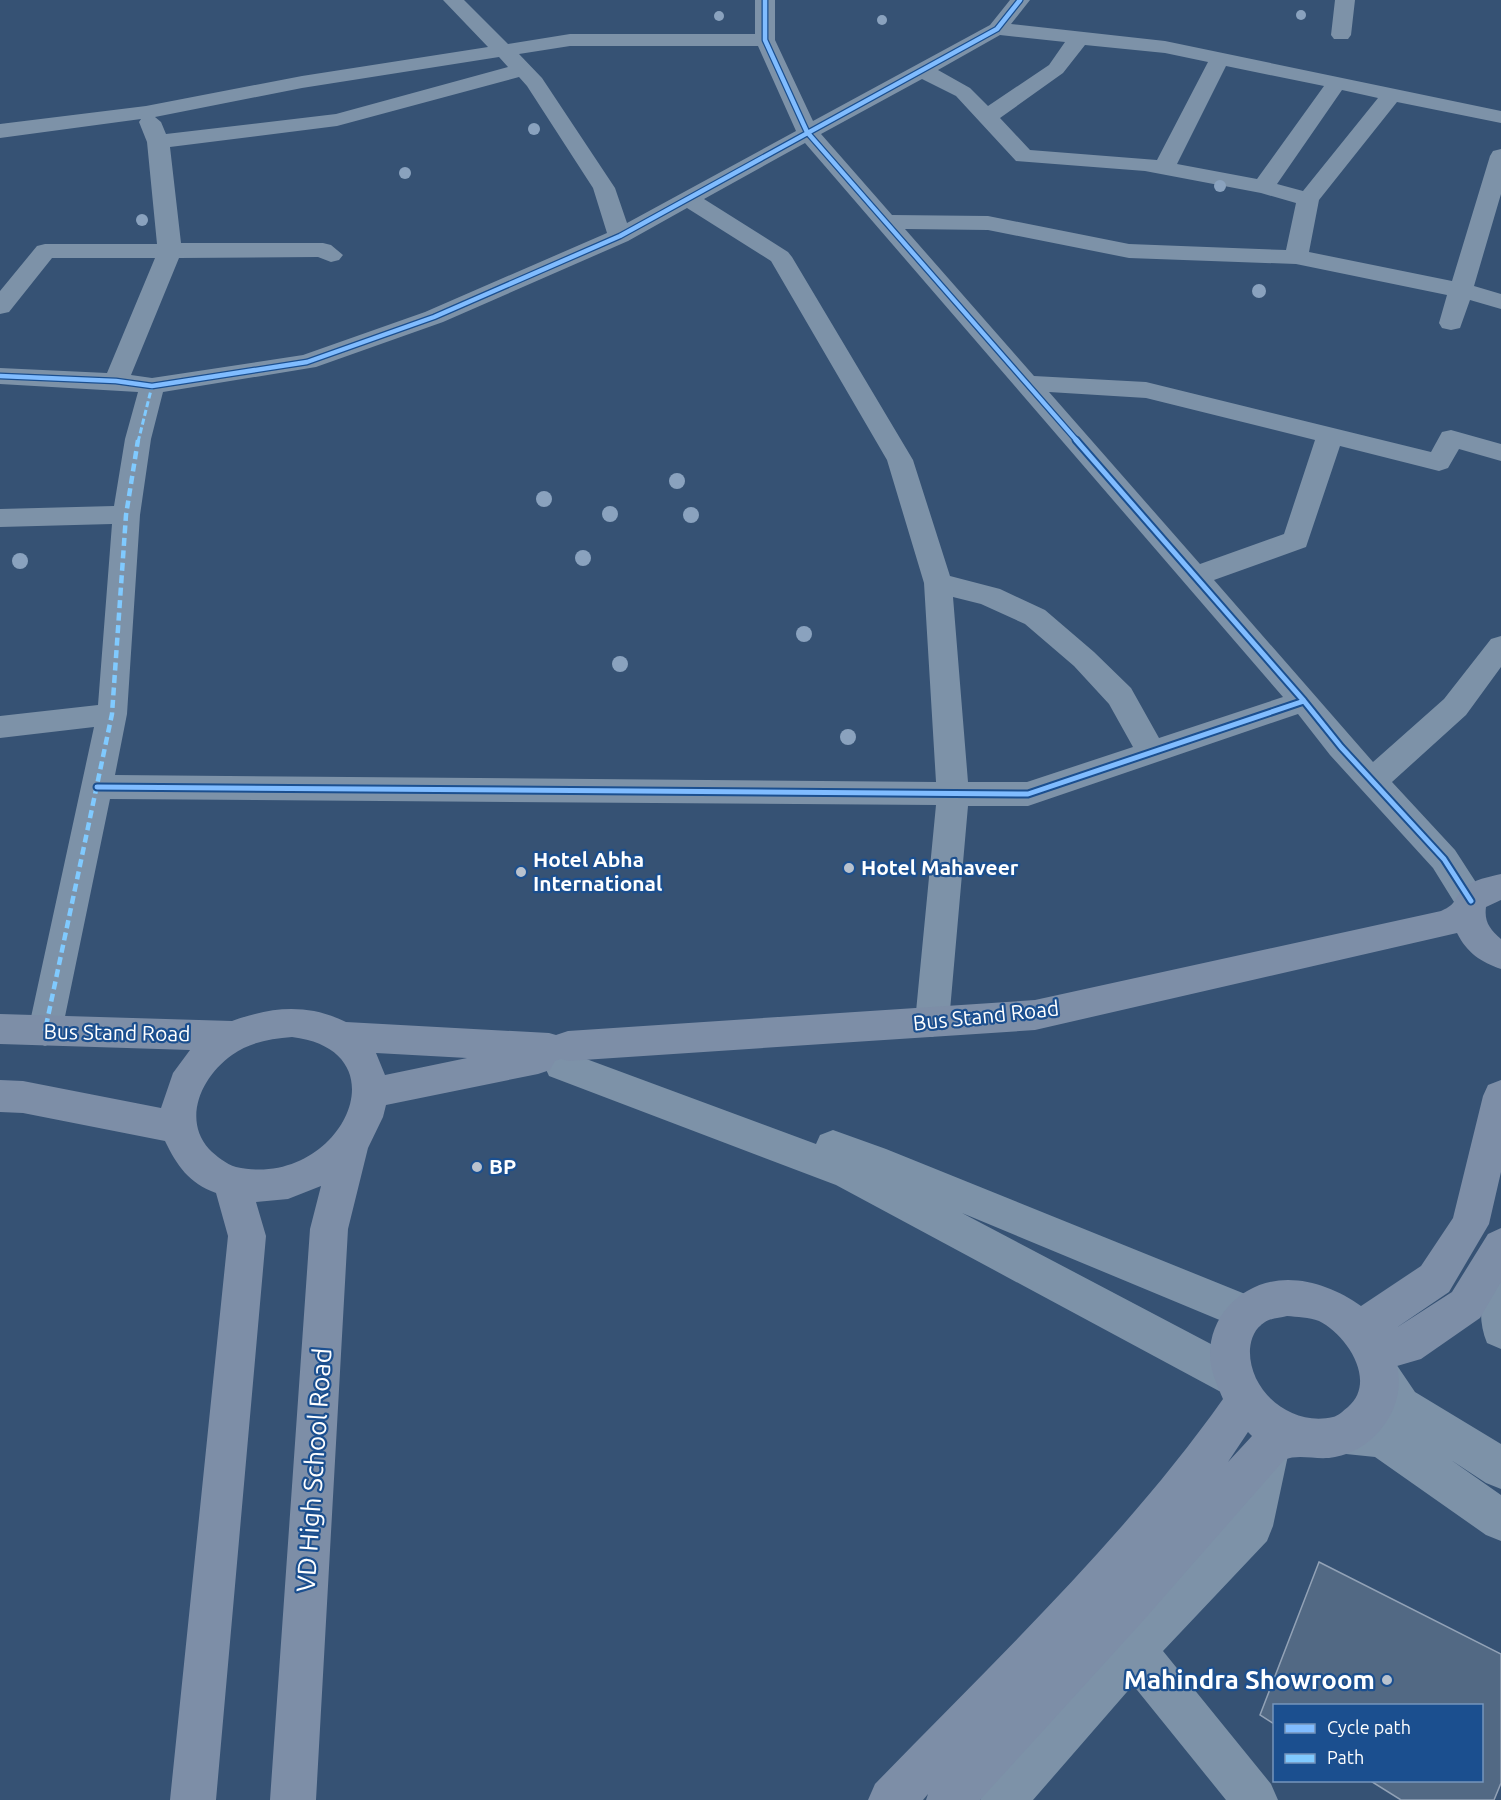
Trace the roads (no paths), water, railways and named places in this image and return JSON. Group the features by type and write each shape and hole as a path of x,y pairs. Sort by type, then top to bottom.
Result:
{"main road":[{"name":"Bus Stand Road","path":"340,1036 559,1054 1035,1015 1447,923 1484,897"},
{"path":"1484,897 1470,929 1481,942 1500,956"},
{"path":"292,1022 318,1025 340,1036 357,1051 367,1071 370,1093 366,1117 351,1143 327,1165 296,1180 264,1187 232,1184 206,1172 187,1152 177,1127 179,1101 190,1075 208,1053 233,1036 263,1024 292,1022"},
{"name":"Bus Stand Road","path":"0,1029 233,1036"},
{"path":"370,1093 559,1054"},
{"path":"0,1096 23,1097 177,1127"},
{"path":"949,1800 1282,1441 1321,1439 1346,1434 1366,1420 1377,1400 1370,1351 1387,1312 1436,1280 1470,1224 1501,1096"},
{"name":"VD High School Road","path":"293,1800 329,1229 351,1143"},
{"path":"193,1800 247,1236 232,1184"},
{"path":"1370,1351 1407,1346 1466,1305 1501,1246"},
{"path":"1282,1441 1240,1389 1229,1353 1234,1331 1246,1314 1265,1302 1287,1298 1311,1300 1335,1310 1370,1351"},
{"path":"891,1800 1101,1581 1210,1453 1240,1389"}],"street":[{"path":"453,0 535,82 604,188 620,236"},
{"path":"765,0 765,40 807,132 1372,781 1444,859 1484,897"},
{"path":"0,376 116,381 152,386 307,362 434,316 620,236 997,29 1020,0"},
{"path":"1341,35 1346,0"},
{"path":"997,29 1165,47 1501,117"},
{"path":"987,117 1056,69 1079,38"},
{"path":"0,131 146,112 302,82 570,40 765,40"},
{"path":"1164,168 1220,58"},
{"path":"158,142 337,120 522,70"},
{"path":"922,70 963,93 1024,156 1144,164 1263,187 1308,199"},
{"path":"1263,187 1337,83"},
{"path":"1296,257 1308,199 1392,94"},
{"path":"116,381 170,250 158,142 146,112"},
{"path":"1451,323 1501,156"},
{"path":"687,198 780,257 900,460 938,583 953,794 932,1022"},
{"path":"886,222 988,223 1129,251 1296,257 1461,290 1501,302"},
{"path":"0,307 45,251 323,250 331,255"},
{"path":"1027,383 1146,390 1439,462 1451,438 1501,453"},
{"path":"45,1031 112,714 126,515 138,439 152,386"},
{"path":"1195,576 1296,540 1330,435"},
{"path":"0,518 126,515"},
{"path":"938,583 990,596 1035,616 1084,659 1120,696 1152,752"},
{"path":"1372,781 1455,707 1501,646"},
{"path":"97,787 1028,794 1304,701"},
{"path":"0,727 112,714"},
{"path":"559,1054 886,1165 1246,1314"},
{"path":"559,1054 849,1173 1240,1389"},
{"path":"1501,1296 1499,1325 1501,1330"},
{"path":"1370,1351 1401,1406 1501,1468"},
{"path":"1346,1434 1382,1437 1501,1520"},
{"path":"1003,1800 1134,1651 1252,1526 1282,1441"},
{"path":"1134,1651 1256,1800"}],"place":[{"name":"Hotel Mahaveer","path":"849,868"},
{"name":"Hotel Abha International","path":"521,872"},
{"name":"BP","path":"477,1167"},
{"name":"Mahindra Showroom","path":"1387,1680"}]}
